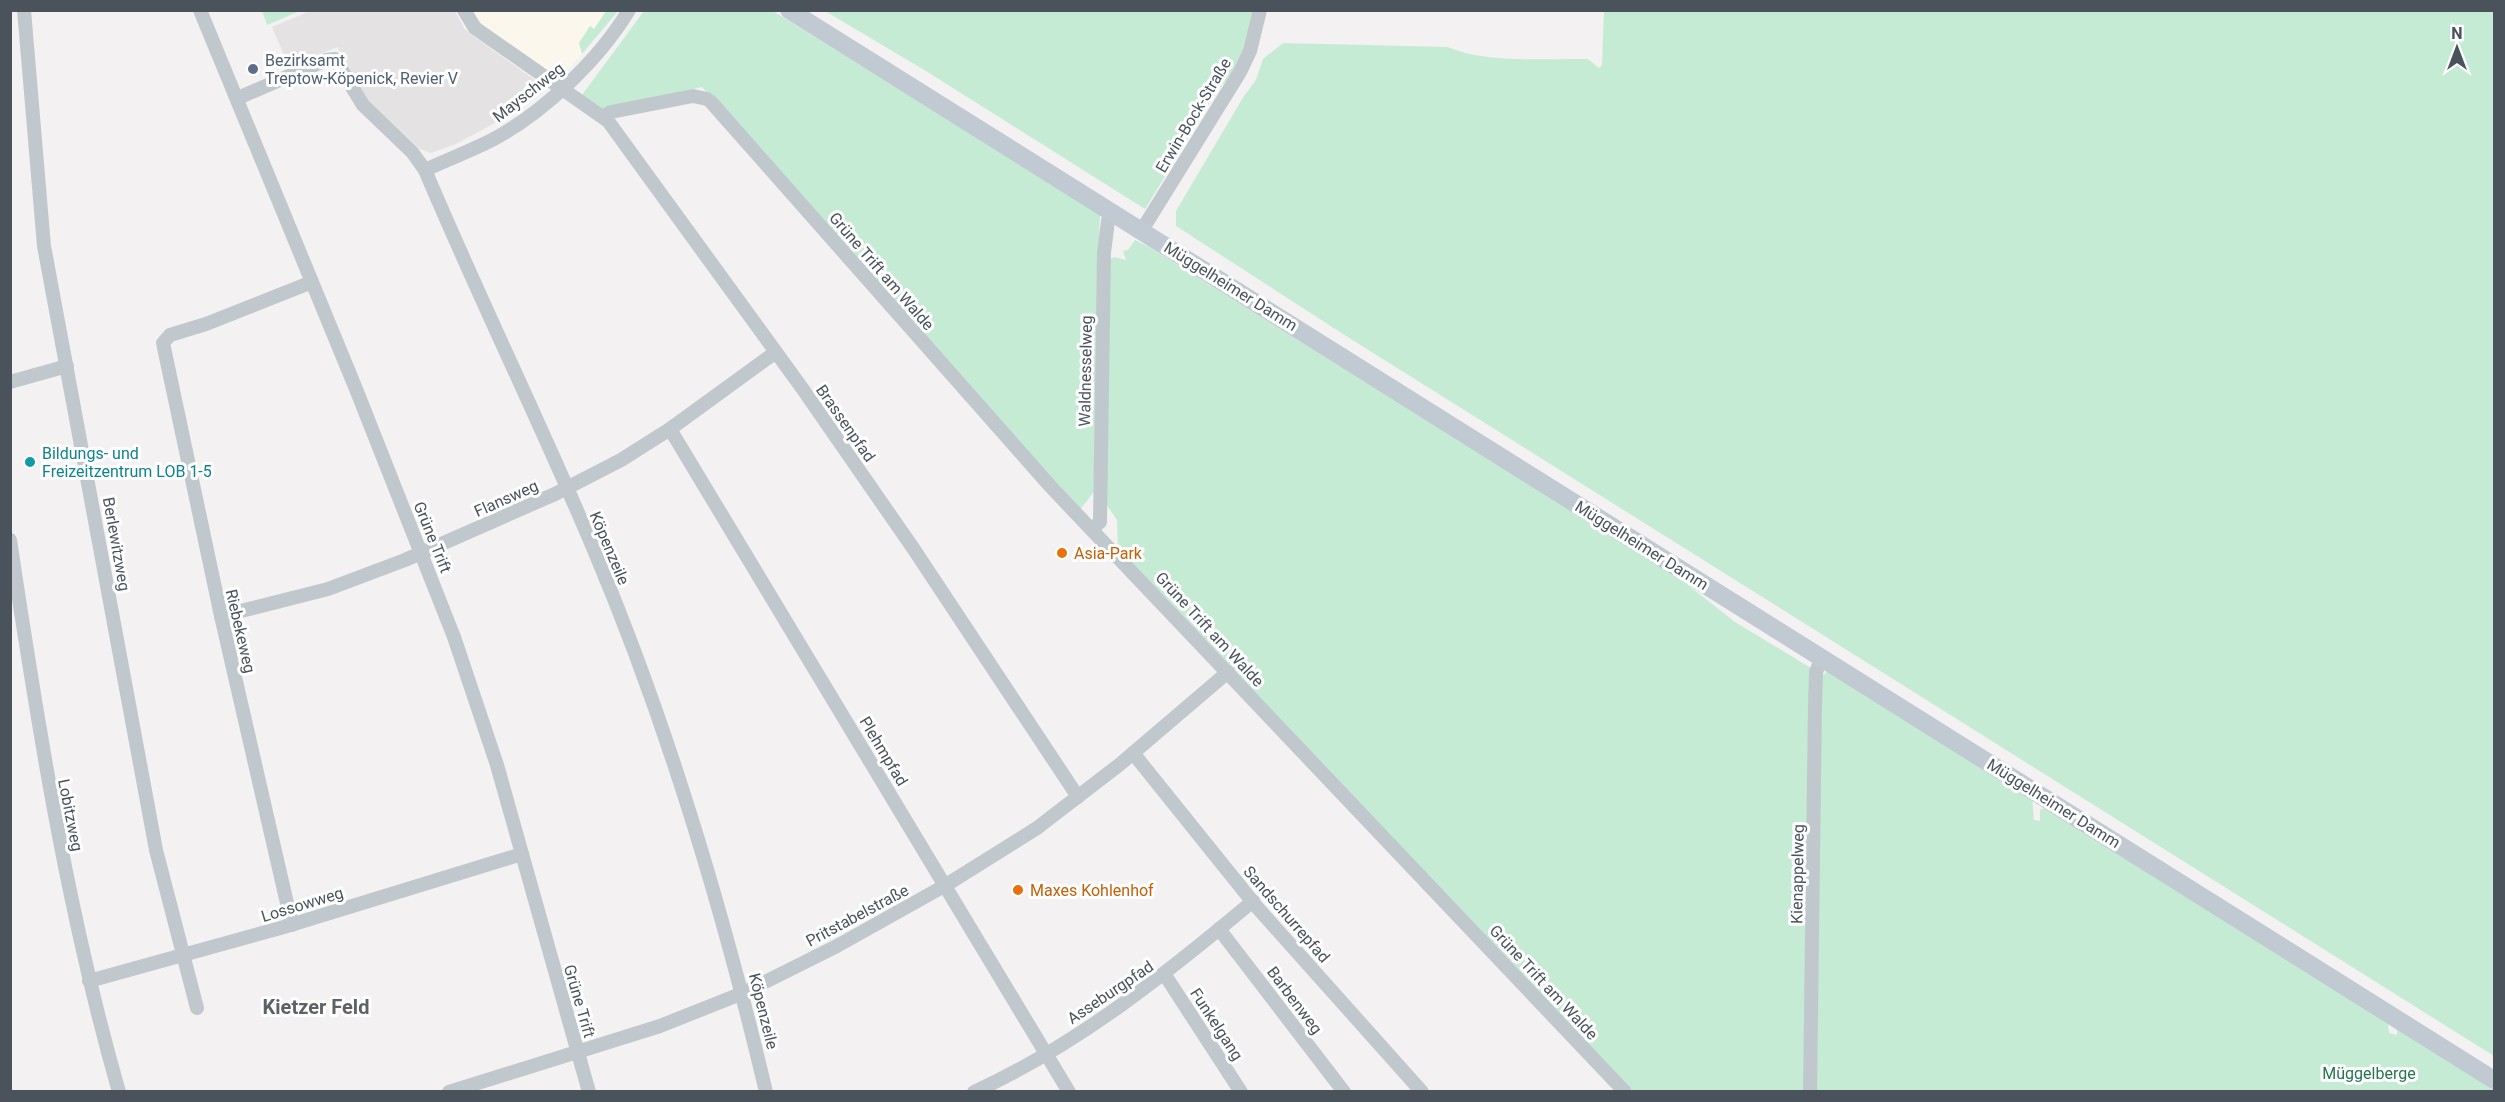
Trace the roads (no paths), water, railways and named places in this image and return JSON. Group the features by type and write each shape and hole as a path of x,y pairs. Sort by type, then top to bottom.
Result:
{"main road":[{"name":"Müggelheimer Damm","path":"789,10 2494,1080"}],"street":[{"name":"Berlewitzweg","path":"24,10 44,246 156,850 197,1008"},
{"name":"Grüne Trift","path":"200,10 238,98 422,552 480,713 589,1092"},
{"path":"464,10 475,28 561,88"},
{"name":"Mayschweg","path":"425,170 498,136 561,88 591,60 629,10"},
{"name":"Erwin-Bock-Straße","path":"1142,230 1240,72 1250,51 1260,10"},
{"name":"Köpenzeile","path":"238,98 326,60 335,59 363,105 412,152 425,170 566,488 630,643 676,768 704,855 743,993 766,1092"},
{"name":"Brassenpfad","path":"561,88 604,116 777,352 918,556 1078,797"},
{"name":"Grüne Trift am Walde","path":"604,116 611,112 693,96 711,102 1051,487 1624,1092"},
{"name":"Waldnesselweg","path":"1092,529 1100,522 1104,253 1108,221 1113,212"},
{"name":"Riebekeweg","path":"292,925 221,616 163,343 170,336 312,282"},
{"name":"Flansweg","path":"221,616 328,590 496,522 617,462 670,429 777,352"},
{"path":"10,382 67,366"},
{"name":"Plehmpfad","path":"670,429 1069,1092"},
{"name":"Lobitzweg","path":"10,540 50,797 89,981 119,1092"},
{"name":"Kienappelweg","path":"1810,1092 1815,704 1816,672 1822,658"},
{"name":"Pritstabelstraße","path":"449,1092 660,1026 743,993 837,946 946,885 1024,837 1133,753 1228,672"},
{"name":"Sandschurrepfad","path":"1133,753 1253,901 1422,1092"},
{"name":"Lossowweg","path":"89,981 292,925 522,854"},
{"name":"Asseburgpfad","path":"974,1092 1046,1054 1165,975 1253,901"},
{"name":"Barbenweg","path":"1219,929 1344,1092"},
{"name":"Funkelgang","path":"1165,975 1241,1092"}],"place":[{"name":"Bezirksamt Treptow-Köpenick, Revier V","path":"253,69"},
{"name":"Bildungs- und Freizeitzentrum LOB 1-5","path":"30,462"},
{"name":"Asia-Park","path":"1062,553"},
{"name":"Maxes Kohlenhof","path":"1018,890"}],"district":[{"name":"Kietzer Feld","path":"316,1007"}],"park label":[{"name":"Müggelberge","path":"2369,1073"}]}
